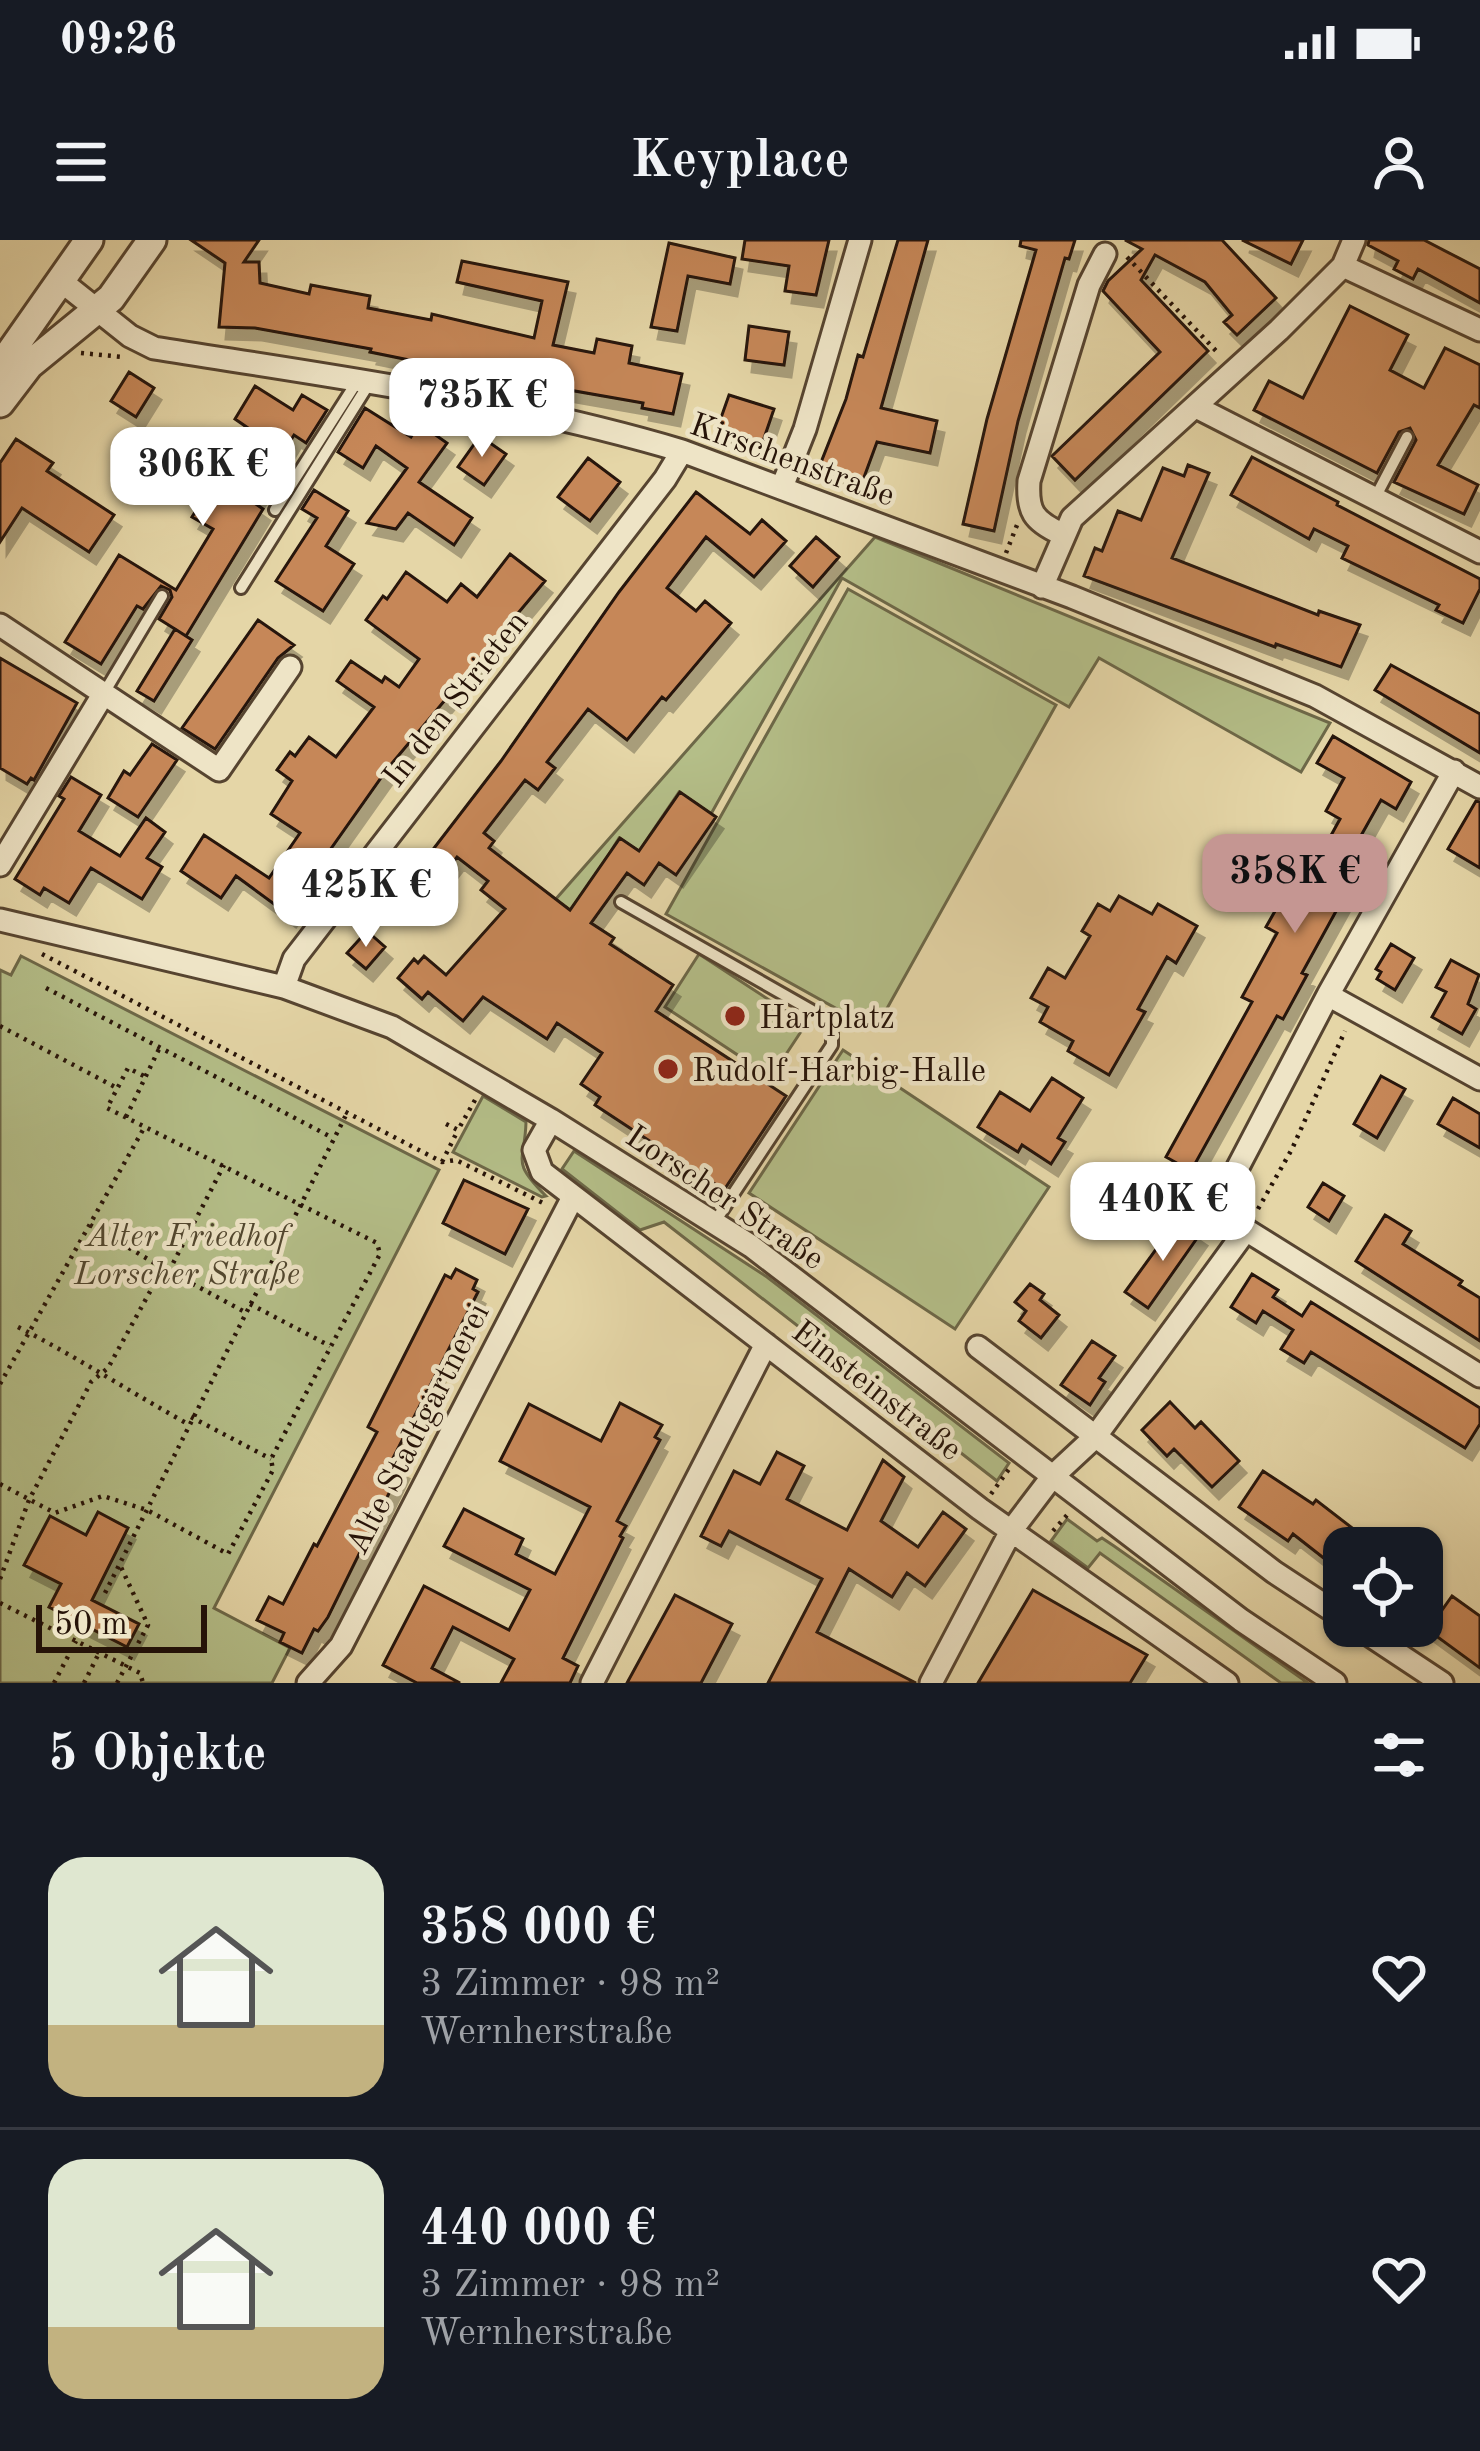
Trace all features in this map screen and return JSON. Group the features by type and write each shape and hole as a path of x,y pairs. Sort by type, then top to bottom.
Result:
{"street":[{"path":"4,380 89,240"},
{"path":"4,380 98,310 152,240"},
{"path":"782,488 805,429 860,240"},
{"path":"1042,587 1072,518 1343,266 1354,240"},
{"path":"1062,533 1031,515 1029,481 1089,285 1105,254"},
{"path":"1343,266 1480,330"},
{"name":"Kirschenstraße","path":"61,281 130,337 154,348 364,381 632,436 682,452 1000,570 1315,696 1480,787"},
{"path":"1196,407 1480,552"},
{"name":"In den Strieten","path":"284,987 294,959 682,452"},
{"path":"0,625 219,770 290,668"},
{"path":"0,865 104,693"},
{"path":"1454,771 1328,994 1227,1188 1227,1203 1246,1230 1480,1376"},
{"name":"Lorscher Straße","path":"0,920 284,987 392,1028 551,1120 751,1246 1241,1620 1335,1683"},
{"path":"1328,994 1480,1079"},
{"name":"Einsteinstraße","path":"551,1120 535,1150 542,1172 568,1205 766,1344 980,1509 1227,1683"},
{"name":"Alte Stadtgärtnerei","path":"308,1683 341,1646 568,1205"},
{"path":"931,1683 1011,1531 1052,1477 1095,1437 1246,1230"},
{"path":"592,1683 766,1344"},
{"path":"978,1347 1323,1604"},
{"path":"1388,1647 1442,1683"}],"lane":[{"path":"275,510 364,381"},
{"path":"241,588 364,381"},
{"path":"1375,498 1407,437"},
{"path":"104,693 162,596"},
{"path":"621,902 832,1022 832,1045 714,1223"}],"path":[{"path":"1105,254 1123,253 1212,346"},
{"path":"69,351 129,357 154,348"},
{"path":"1000,570 1015,526 1031,515"},
{"path":"26,945 442,1162 456,1160 501,1187 568,1205"},
{"path":"46,988 334,1138"},
{"path":"1246,1230 1292,1149 1355,1009"},
{"path":"0,1026 117,1088"},
{"path":"126,1117 160,1047"},
{"path":"0,1484 55,1513 103,1496 147,1510 228,1554 273,1470 271,1459 380,1254 377,1243 107,1108 128,1068 146,1077"},
{"path":"442,1162 486,1082"},
{"path":"105,1593 347,1113"},
{"path":"446,1124 458,1130"},
{"path":"0,1384 144,1126"},
{"path":"0,1579 29,1500 91,1382 108,1368 224,1165"},
{"path":"90,1225 244,1312"},
{"path":"249,1304 330,1346"},
{"path":"18,1327 271,1459"},
{"path":"980,1509 1015,1461"},
{"path":"1039,1550 1067,1513 1082,1525"},
{"path":"0,1555 9,1559"},
{"path":"117,1683 148,1625 119,1564"},
{"path":"0,1603 140,1673 143,1683"},
{"path":"54,1683 76,1641"},
{"path":"84,1683 99,1653"}],"green space":[{"path":"875,537 1330,723 1301,772 1099,658 1069,707 842,578 711,814 679,792 639,851 619,838 573,912 555,900"},
{"path":"848,589 1056,705 875,1030 666,914"},
{"name":"Hartplatz","path":"699,954 806,1024 771,1077 665,1007"},
{"name":"Alter Friedhof Lorscher Straße","path":"21,956 439,1170 214,1608 290,1648 272,1683 0,1683 0,970 11,975"},
{"path":"843,1050 1049,1187 955,1329 749,1193"},
{"path":"483,1096 526,1122 524,1168 546,1196 453,1152"},
{"path":"574,1151 767,1277 1009,1463 997,1481 664,1222 640,1230 562,1169"},
{"path":"1067,1519 1097,1541 1102,1538 1114,1546 1308,1683 1281,1683 1100,1553 1088,1568 1051,1541"}],"building":[{"path":"191,240 259,240 244,262 259,262 260,283 309,294 311,285 370,296 368,308 431,320 432,314 534,338 542,301 457,282 462,261 568,282 553,345 594,353 597,339 632,346 629,363 682,374 673,414 642,408 643,403 478,374 371,349 255,328 219,327 225,263"},
{"path":"745,240 829,240 816,295 785,291 789,266 742,259"},
{"path":"898,240 928,240 881,408 937,421 930,453 877,442 863,480 852,476 850,482 818,470 858,355 863,357"},
{"path":"1021,240 1075,240 1069,259 1065,258 1018,421 994,531 963,524 987,419 1036,250 1020,246"},
{"path":"1125,240 1222,240 1276,298 1237,335 1224,322 1232,315 1205,282 1155,255 1141,280 1208,351 1075,480 1052,456 1160,352 1103,291 1142,249"},
{"path":"1242,240 1303,240 1291,264"},
{"path":"1369,240 1424,240 1480,269 1480,303 1418,269 1413,279 1394,269 1398,261 1368,245"},
{"path":"669,243 735,258 730,284 688,276 677,331 651,327"},
{"path":"1350,306 1408,335 1390,370 1424,388 1445,348 1480,365 1480,408 1474,405 1438,465 1478,485 1464,514 1394,482 1416,440 1410,428 1399,432 1377,473 1254,410 1269,381 1303,398"},
{"path":"749,326 789,332 784,365 745,360"},
{"path":"129,372 154,388 136,417 111,401"},
{"path":"255,386 293,410 302,395 327,410 306,443 294,435 253,502 263,509 186,636 159,619 172,597 161,586 143,609 137,606 101,664 65,642 119,555 176,590 213,529 192,517 248,428 235,419"},
{"path":"729,395 774,409 761,447 716,432"},
{"path":"365,408 411,437 420,424 447,443 419,482 472,518 454,545 408,513 396,529 367,523 407,468 376,446 363,468 338,452"},
{"path":"480,436 506,454 484,485 458,467"},
{"path":"16,439 53,463 47,471 114,515 89,552 22,508 0,542 0,463"},
{"path":"1252,457 1480,579 1480,589 1463,623 1436,610 1439,605 1342,558 1348,546 1314,529 1309,539 1231,495"},
{"path":"588,458 620,482 590,521 558,497"},
{"path":"1188,465 1209,473 1172,558 1318,615 1319,611 1360,625 1341,667 1084,576 1095,548 1102,551 1118,511 1141,520 1163,468 1184,476"},
{"path":"314,490 348,511 326,546 354,564 323,611 276,581 317,518 302,509"},
{"path":"696,492 750,534 762,520 786,541 754,577 706,537 667,588 696,611 705,601 731,623 627,740 588,709 547,762 555,768 538,790 525,780 484,833 494,841 489,848 570,910 620,838 639,851 680,792 716,817 676,875 659,863 644,885 627,873 591,923 614,938 610,944 673,985 656,1011 786,1096 724,1190 595,1105 600,1097 581,1084 602,1053 557,1023 547,1039 483,997 463,1021 428,992 422,999 398,978 414,959 418,963 424,956 446,975 505,909 481,890 488,881 457,857 423,901 400,883 423,853 428,856 501,761 619,592"},
{"path":"816,537 839,557 813,587 790,566"},
{"path":"510,554 545,581 388,768 323,860 328,864 289,915 236,876 221,898 181,871 204,835 269,878 300,833 271,814 292,781 277,770 309,737 336,757 374,707 337,681 351,661 382,682 385,677 399,687 419,659 366,620 383,596 387,599 406,572 447,602 461,584 477,597"},
{"path":"258,620 294,645 278,658 215,749 182,728"},
{"path":"175,629 192,640 154,701 137,691"},
{"path":"0,658 77,703 34,780 27,784 0,768"},
{"path":"1391,665 1480,714 1480,753 1375,690"},
{"path":"1333,736 1411,782 1396,809 1381,800 1349,857 1362,864 1302,973 1307,975 1283,1019 1277,1016 1191,1171 1166,1157 1252,1002 1242,997 1277,933 1266,927 1279,904 1290,910 1340,819 1326,811 1344,778 1317,763"},
{"path":"152,744 177,760 138,817 108,798 124,771 130,775"},
{"path":"71,777 101,795 79,831 120,856 146,818 165,832 147,858 162,867 142,899 91,868 69,903 44,888 40,895 15,879 64,799 59,796"},
{"path":"1476,801 1480,802 1480,868 1448,849"},
{"path":"1119,896 1152,914 1158,904 1197,926 1176,963 1167,957 1138,1009 1145,1012 1109,1075 1068,1051 1073,1041 1040,1022 1048,1007 1031,998 1048,968 1065,978 1090,936 1082,931 1098,904 1110,911"},
{"path":"367,931 385,947 366,969 347,953"},
{"path":"1391,944 1414,958 1395,990 1377,979 1381,972 1376,969"},
{"path":"1451,960 1479,975 1468,1004 1476,1009 1462,1034 1432,1017 1446,992 1436,987"},
{"path":"1381,1076 1405,1089 1377,1138 1354,1124"},
{"path":"1052,1078 1083,1098 1058,1138 1065,1142 1051,1164 1022,1145 1018,1152 978,1127 1000,1092 1030,1111"},
{"path":"1453,1098 1480,1114 1480,1148 1438,1124"},
{"path":"464,1180 528,1209 505,1254 443,1223"},
{"path":"1323,1183 1344,1196 1329,1221 1308,1207"},
{"path":"1385,1215 1411,1231 1403,1244 1480,1298 1480,1341 1356,1261"},
{"path":"1178,1219 1200,1234 1148,1308 1125,1292"},
{"path":"456,1269 477,1280 473,1289 478,1292 391,1462 402,1467 328,1617 318,1631 314,1629 302,1653 280,1642 284,1633 257,1620 269,1597 283,1604 314,1544 317,1546 377,1432 368,1427 445,1275 451,1278"},
{"path":"1252,1274 1278,1290 1273,1297 1302,1316 1311,1302 1480,1408 1480,1424 1465,1448 1311,1352 1304,1363 1281,1349 1293,1330 1263,1311 1256,1323 1231,1307"},
{"path":"1030,1284 1044,1294 1040,1300 1059,1315 1041,1338 1019,1321 1026,1311 1015,1302"},
{"path":"1092,1341 1115,1356 1099,1378 1105,1382 1090,1405 1061,1385"},
{"path":"1170,1402 1195,1428 1201,1422 1239,1461 1212,1487 1174,1449 1167,1456 1142,1430"},
{"path":"620,1403 662,1425 655,1437 660,1440 617,1521 626,1526 623,1538 563,1658 578,1666 570,1683 501,1683 514,1659 453,1627 432,1668 460,1683 417,1683 383,1665 424,1586 509,1630 530,1590 444,1546 464,1509 523,1539 516,1554 555,1574 590,1507 500,1461 529,1404 601,1441"},
{"path":"777,1452 804,1466 787,1499 847,1530 883,1460 904,1477 881,1521 918,1547 943,1512 966,1529 925,1586 907,1573 892,1597 849,1569 817,1632 916,1683 768,1683 822,1579 729,1531 721,1546 701,1536 734,1471 760,1484"},
{"path":"1263,1471 1313,1504 1316,1500 1351,1527 1323,1527 1323,1558 1293,1534 1288,1541 1239,1507"},
{"path":"98,1512 128,1528 92,1600 139,1624 127,1647 49,1607 61,1584 24,1565 50,1516 86,1535"},
{"path":"1033,1590 1147,1655 1130,1683 978,1683"},
{"path":"675,1595 732,1624 701,1683 627,1683"},
{"path":"1452,1596 1480,1616 1480,1668 1443,1641 1443,1609"}],"place":[{"name":"Hartplatz","path":"735,1016"},
{"name":"Rudolf-Harbig-Halle","path":"668,1069"}]}
